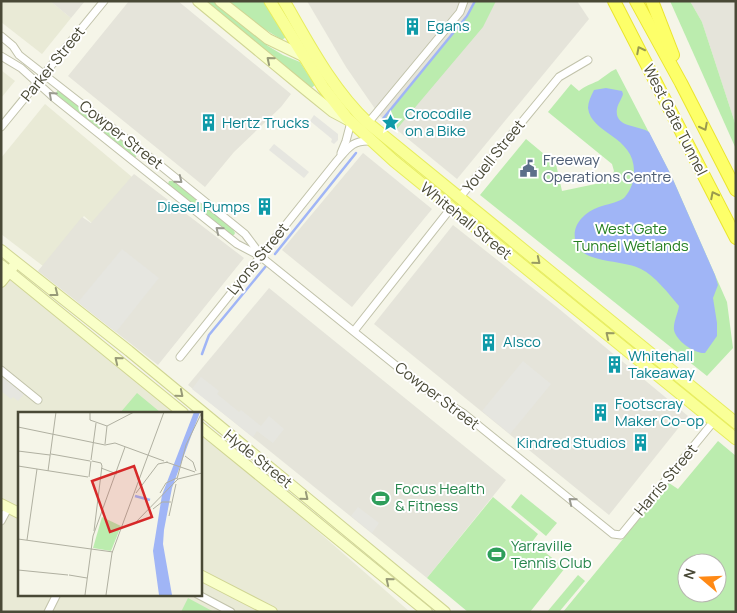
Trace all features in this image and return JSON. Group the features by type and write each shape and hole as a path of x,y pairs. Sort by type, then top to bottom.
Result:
{"highway":[{"name":"West Gate Tunnel","path":"614,1 736,238"},
{"name":"West Gate Tunnel","path":"636,1 736,190"},
{"path":"652,1 674,54 681,84"}],"main road":[{"path":"270,1 332,100 351,122"},
{"name":"Whitehall Street","path":"284,1 307,43 344,98 368,123 736,423"},
{"path":"303,56 318,65 329,76"},
{"name":"Whitehall Street","path":"351,122 450,208 736,439"},
{"name":"Youell Street","path":"450,208 460,197"},
{"path":"581,312 588,303"},
{"path":"714,421 722,412"}],"street":[{"name":"Parker Street","path":"1,127 104,1"},
{"name":"Whitehall Street","path":"198,1 319,101 336,114 351,122"},
{"path":"220,1 268,39 303,56"},
{"path":"368,123 460,12 464,1"},
{"name":"Cowper Street","path":"1,36 13,46 19,56 245,234 260,256"},
{"name":"Cowper Street","path":"1,56 21,68 53,97 237,244 260,256 425,389 463,413 615,535"},
{"name":"Youell Street","path":"460,197 559,77 588,60"},
{"name":"Lyons Street","path":"336,162 346,141 351,122"},
{"name":"Lyons Street","path":"180,356 336,162 354,142 371,141"},
{"name":"Youell Street","path":"354,331 450,208"},
{"name":"Hyde Street","path":"1,250 161,378 446,612"},
{"path":"1,282 5,269 17,262"},
{"path":"5,269 182,412"},
{"path":"1,370 38,400"},
{"path":"152,389 161,378"},
{"name":"Harris Street","path":"615,535 621,535 714,421"},
{"name":"Hyde Street","path":"201,428 426,612"},
{"path":"1,521 5,506 18,512"},
{"path":"201,576 272,612"},
{"path":"48,612 55,596"},
{"path":"201,596 231,612"}],"shaded area":[{"path":"1,1 50,1 71,18 42,54 1,22"},
{"path":"50,1 85,1 71,18"},
{"path":"129,1 178,1 291,94 281,107 234,152 205,187 68,76"},
{"path":"307,1 577,1 589,19 457,179 380,116 346,67"},
{"path":"690,1 736,1 736,126 702,22"},
{"path":"1,70 15,81 1,98"},
{"path":"45,104 132,177 93,224 84,216 43,266 1,234 1,158"},
{"path":"314,115 338,134 338,140 334,144 331,142 332,139 310,121"},
{"path":"274,144 309,172 304,178 269,150"},
{"path":"363,153 432,209 352,307 282,250"},
{"path":"134,174 244,258 158,365 38,271 82,217 91,223"},
{"path":"453,225 558,308 688,416 609,515 374,324"},
{"path":"122,249 159,278 116,332 78,302"},
{"path":"9,272 181,412 18,412 18,596 201,596 201,429 410,612 1,612 1,282"},
{"path":"269,288 506,480 427,578 188,385"},
{"path":"523,361 551,384 510,434 482,411"},
{"path":"1,375 24,394 18,401 13,397 11,399 1,391"},
{"path":"201,377 219,391 217,394 239,412 241,410 261,426 269,416 284,429 273,443 257,431 253,437 192,389"},
{"path":"358,507 379,523 372,533 351,516"}],"green space":[{"path":"205,1 213,1 268,46 300,62 315,85 310,89"},
{"path":"228,1 265,1 286,37 282,40 258,25"},
{"path":"475,1 496,1 483,27 396,130 382,120 467,16"},
{"path":"670,1 690,1 702,22 736,126 736,149"},
{"name":"West Gate Tunnel Wetlands","path":"616,69 671,175 727,302 733,348 707,376 480,195 526,139 556,164 562,191 605,182 610,179 614,171 612,164 548,112 571,84 579,91"},
{"path":"60,90 137,153 136,157 56,94"},
{"path":"169,181 173,181 233,229 234,235 230,235 169,186"},
{"path":"137,393 160,412 121,412"},
{"path":"718,441 736,456 736,612 563,612 669,483 678,489"},
{"path":"521,494 557,523 546,536 511,507"},
{"name":"Yarraville Tennis Club","path":"493,497 538,534 532,542 565,568 530,612 468,612 427,578"},
{"path":"578,575 585,581 559,612 547,612"},
{"path":"188,598 214,612 181,612"}],"water":[{"path":"606,88 622,91 623,94 617,109 619,120 649,132 671,175 715,275 718,285 713,298 717,336 705,353 691,349 675,334 674,327 679,306 651,276 634,266 589,256 578,247 575,240 578,222 587,213 624,198 630,190 633,181 634,166 630,155 624,146 598,125 591,117 588,108 594,90"}],"waterway":[{"path":"382,120 467,16 475,1"},
{"path":"275,254 356,153"},
{"path":"202,354 209,335 266,266"}],"place":[{"name":"Egans","path":"413,26"},
{"name":"Hertz Trucks","path":"208,123"},
{"name":"Crocodile on a Bike","path":"391,123"},
{"name":"Freeway Operations Centre","path":"529,169"},
{"name":"Diesel Pumps","path":"264,207"},
{"name":"Alsco","path":"489,342"},
{"name":"Whitehall Takeaway","path":"614,365"},
{"name":"Footscray Maker Co-op","path":"601,413"},
{"name":"Kindred Studios","path":"640,443"},
{"name":"Focus Health & Fitness","path":"381,498"},
{"name":"Yarraville Tennis Club","path":"497,555"}]}
